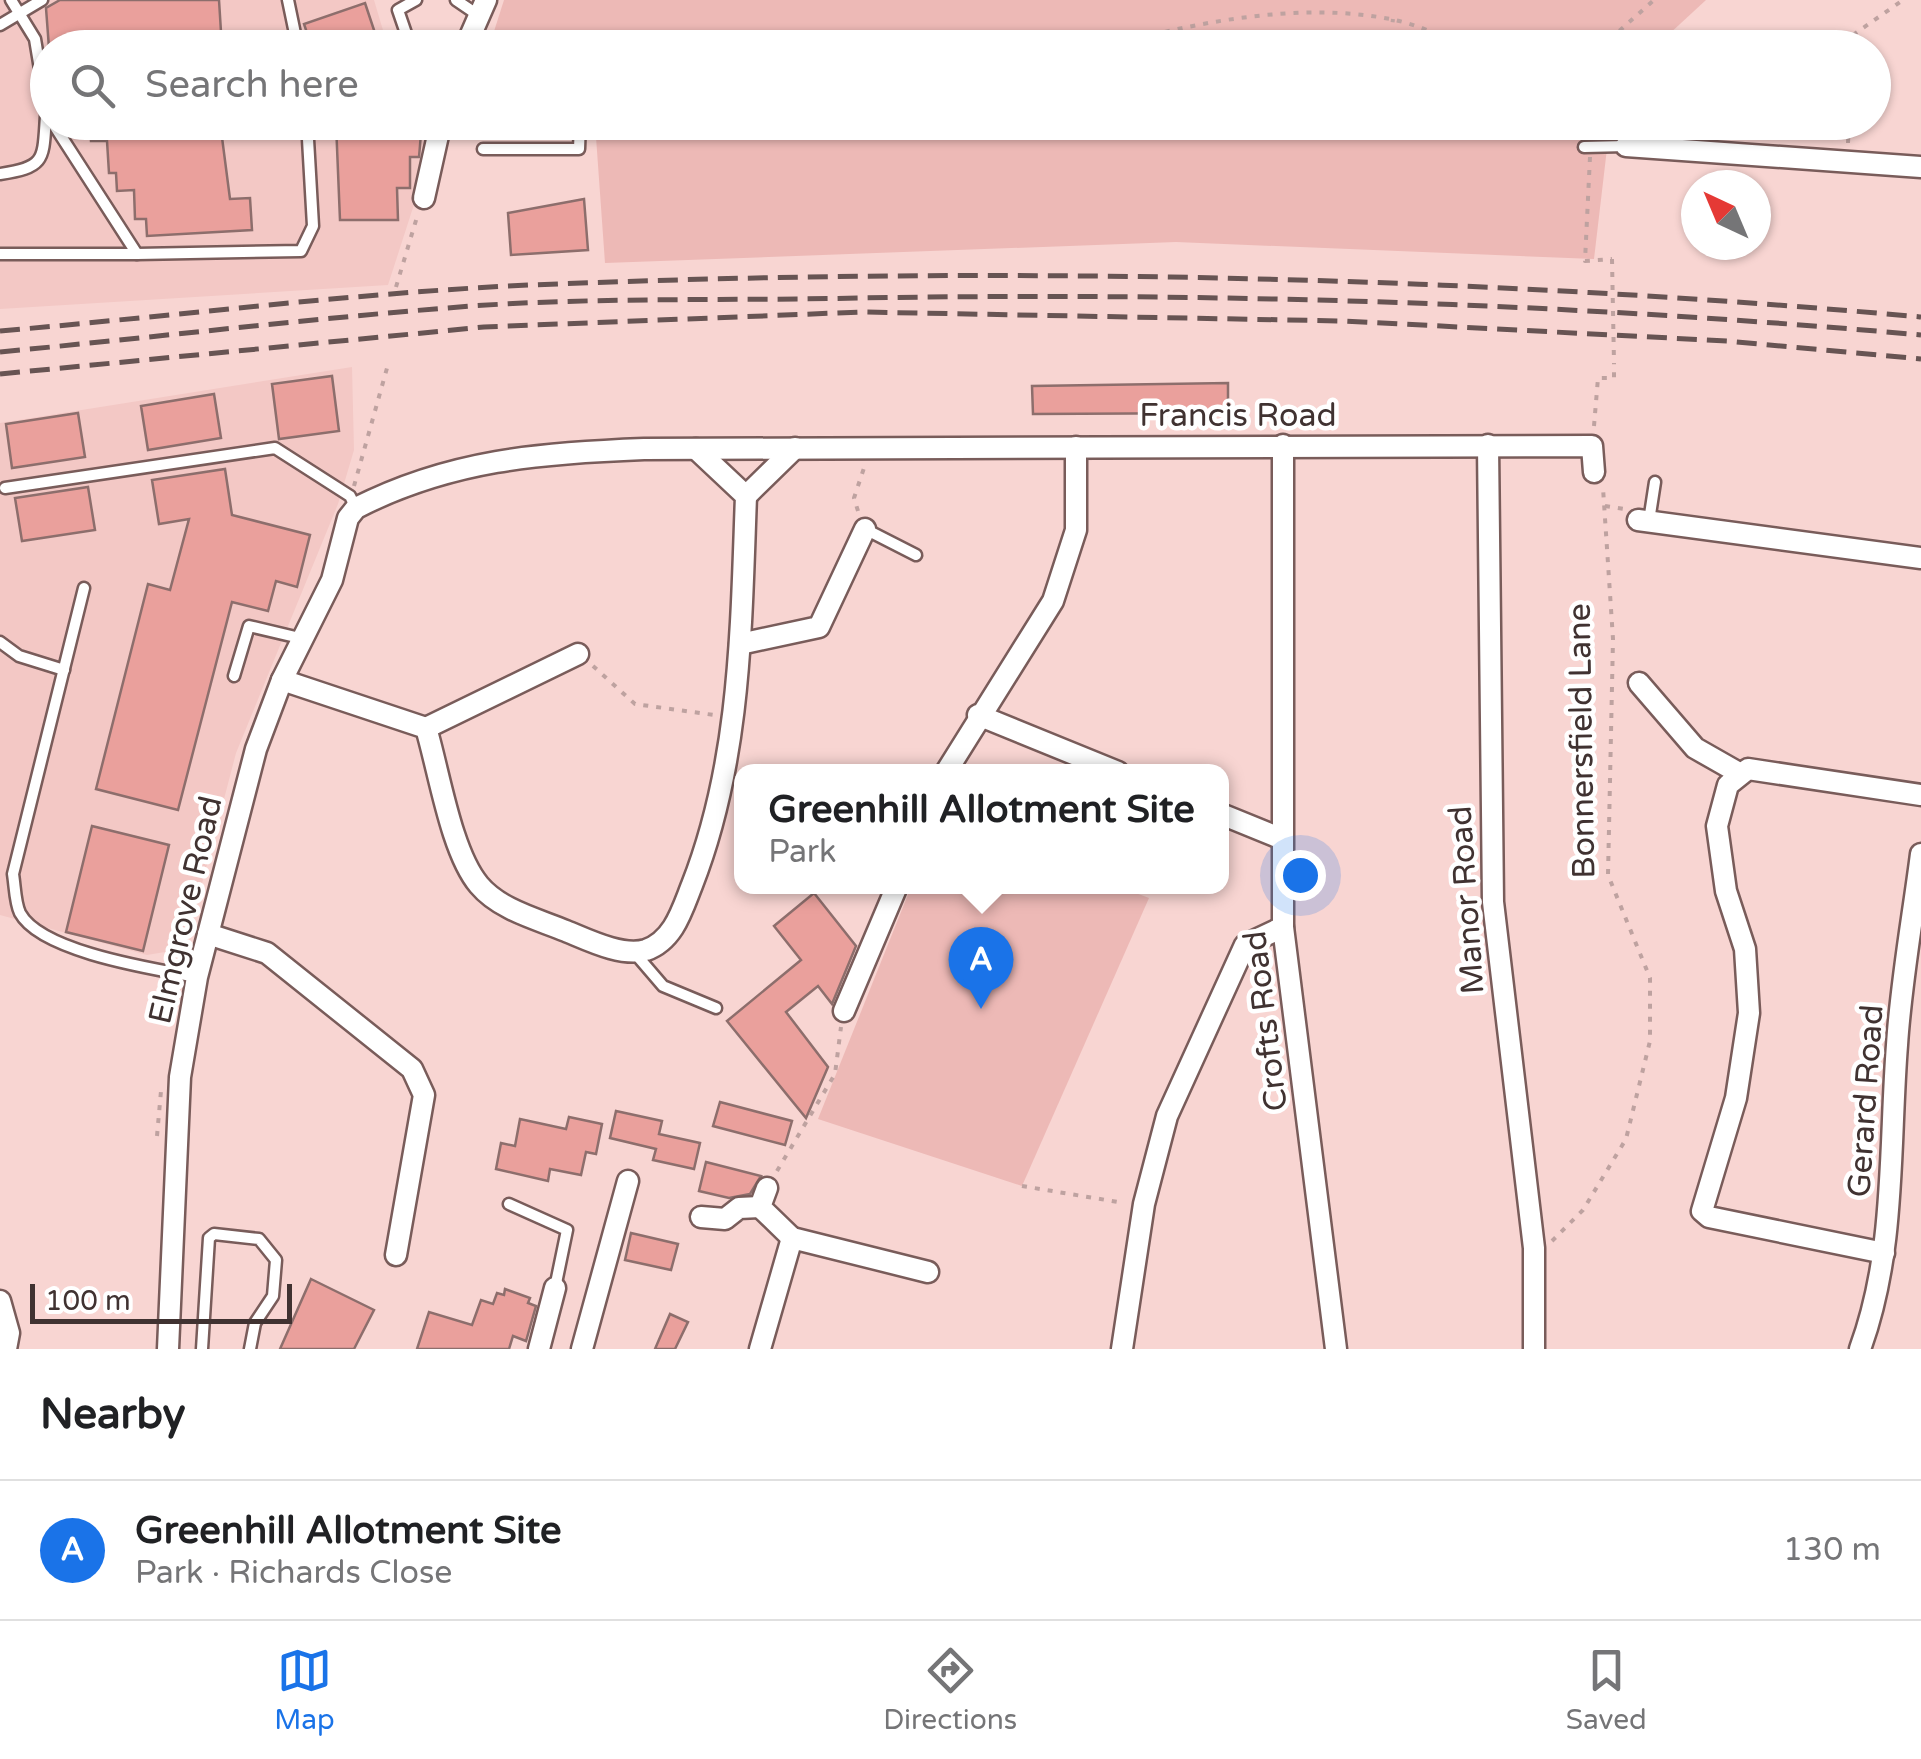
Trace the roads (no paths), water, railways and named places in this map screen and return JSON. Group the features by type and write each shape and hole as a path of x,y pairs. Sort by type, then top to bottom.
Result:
{"street":[{"path":"424,198 437,140"},
{"path":"1626,146 1921,167"},
{"name":"Crofts Road","path":"1283,445 1280,838 1284,927 1336,1349"},
{"name":"Manor Road","path":"1488,445 1492,902 1534,1248 1534,1349"},
{"name":"Francis Road","path":"356,498 450,470 537,453 696,449 1592,446 1599,478"},
{"path":"950,764 1052,601 1076,530 1076,447"},
{"path":"426,728 464,856 479,885 504,906 601,945 642,951 664,941 678,921 726,774 740,644 746,496 795,448"},
{"path":"696,449 746,496"},
{"name":"Elmgrove Road","path":"168,1349 180,1077 196,977 256,749 282,680 332,580 356,498"},
{"path":"1644,521 1921,558"},
{"path":"740,644 819,627 865,529"},
{"path":"282,680 426,728 578,654"},
{"path":"1639,683 1695,748 1739,773"},
{"path":"978,715 1098,764"},
{"path":"1884,1253 1709,1217 1702,1211 1736,1098 1749,1014 1745,949 1726,891 1717,826 1728,785 1748,768 1921,795"},
{"path":"1229,817 1280,838"},
{"name":"Gerard Road","path":"1860,1349 1871,1319 1884,1253 1897,1043 1921,854"},
{"path":"844,1011 894,894"},
{"path":"1122,1349 1144,1204 1167,1116 1245,945 1284,927"},
{"path":"208,934 267,953 412,1069 424,1095 396,1255"},
{"path":"582,1349 628,1181"},
{"path":"702,1217 725,1219 764,1197 792,1238 928,1272"},
{"path":"760,1349 792,1238"},
{"path":"539,1349 555,1288"},
{"path":"0,1302 9,1332 6,1349"}],"lane":[{"path":"10,0 30,30"},
{"path":"0,25 42,0"},
{"path":"288,0 294,30"},
{"path":"405,30 398,10 416,0"},
{"path":"456,0 483,8"},
{"path":"0,174 35,167 44,140"},
{"path":"63,140 136,254"},
{"path":"0,254 301,251 310,242 313,226 309,140"},
{"path":"484,148 579,149 579,140"},
{"path":"1587,148 1626,146"},
{"path":"5,488 275,448 356,498"},
{"path":"1644,521 1655,482"},
{"path":"865,529 916,555"},
{"path":"84,588 13,874 19,912 40,935 69,946 196,977"},
{"path":"234,676 250,626 305,639"},
{"path":"0,642 19,656 64,670"},
{"path":"632,950 662,986 716,1008"},
{"path":"509,1204 567,1230 555,1288"},
{"path":"202,1349 203,1287 209,1238 214,1234 259,1239 276,1260 273,1296 255,1323 250,1349"}],"railway":[{"path":"0,331 464,289 878,276 1400,283 1921,317"},
{"path":"0,352 472,306 617,300 1124,297 1390,302 1656,315 1921,335"},
{"path":"0,374 484,327 862,312 1344,321 1727,341 1921,359"}],"place":[{"name":"Greenhill Allotment Site","path":"981,1009"}]}
